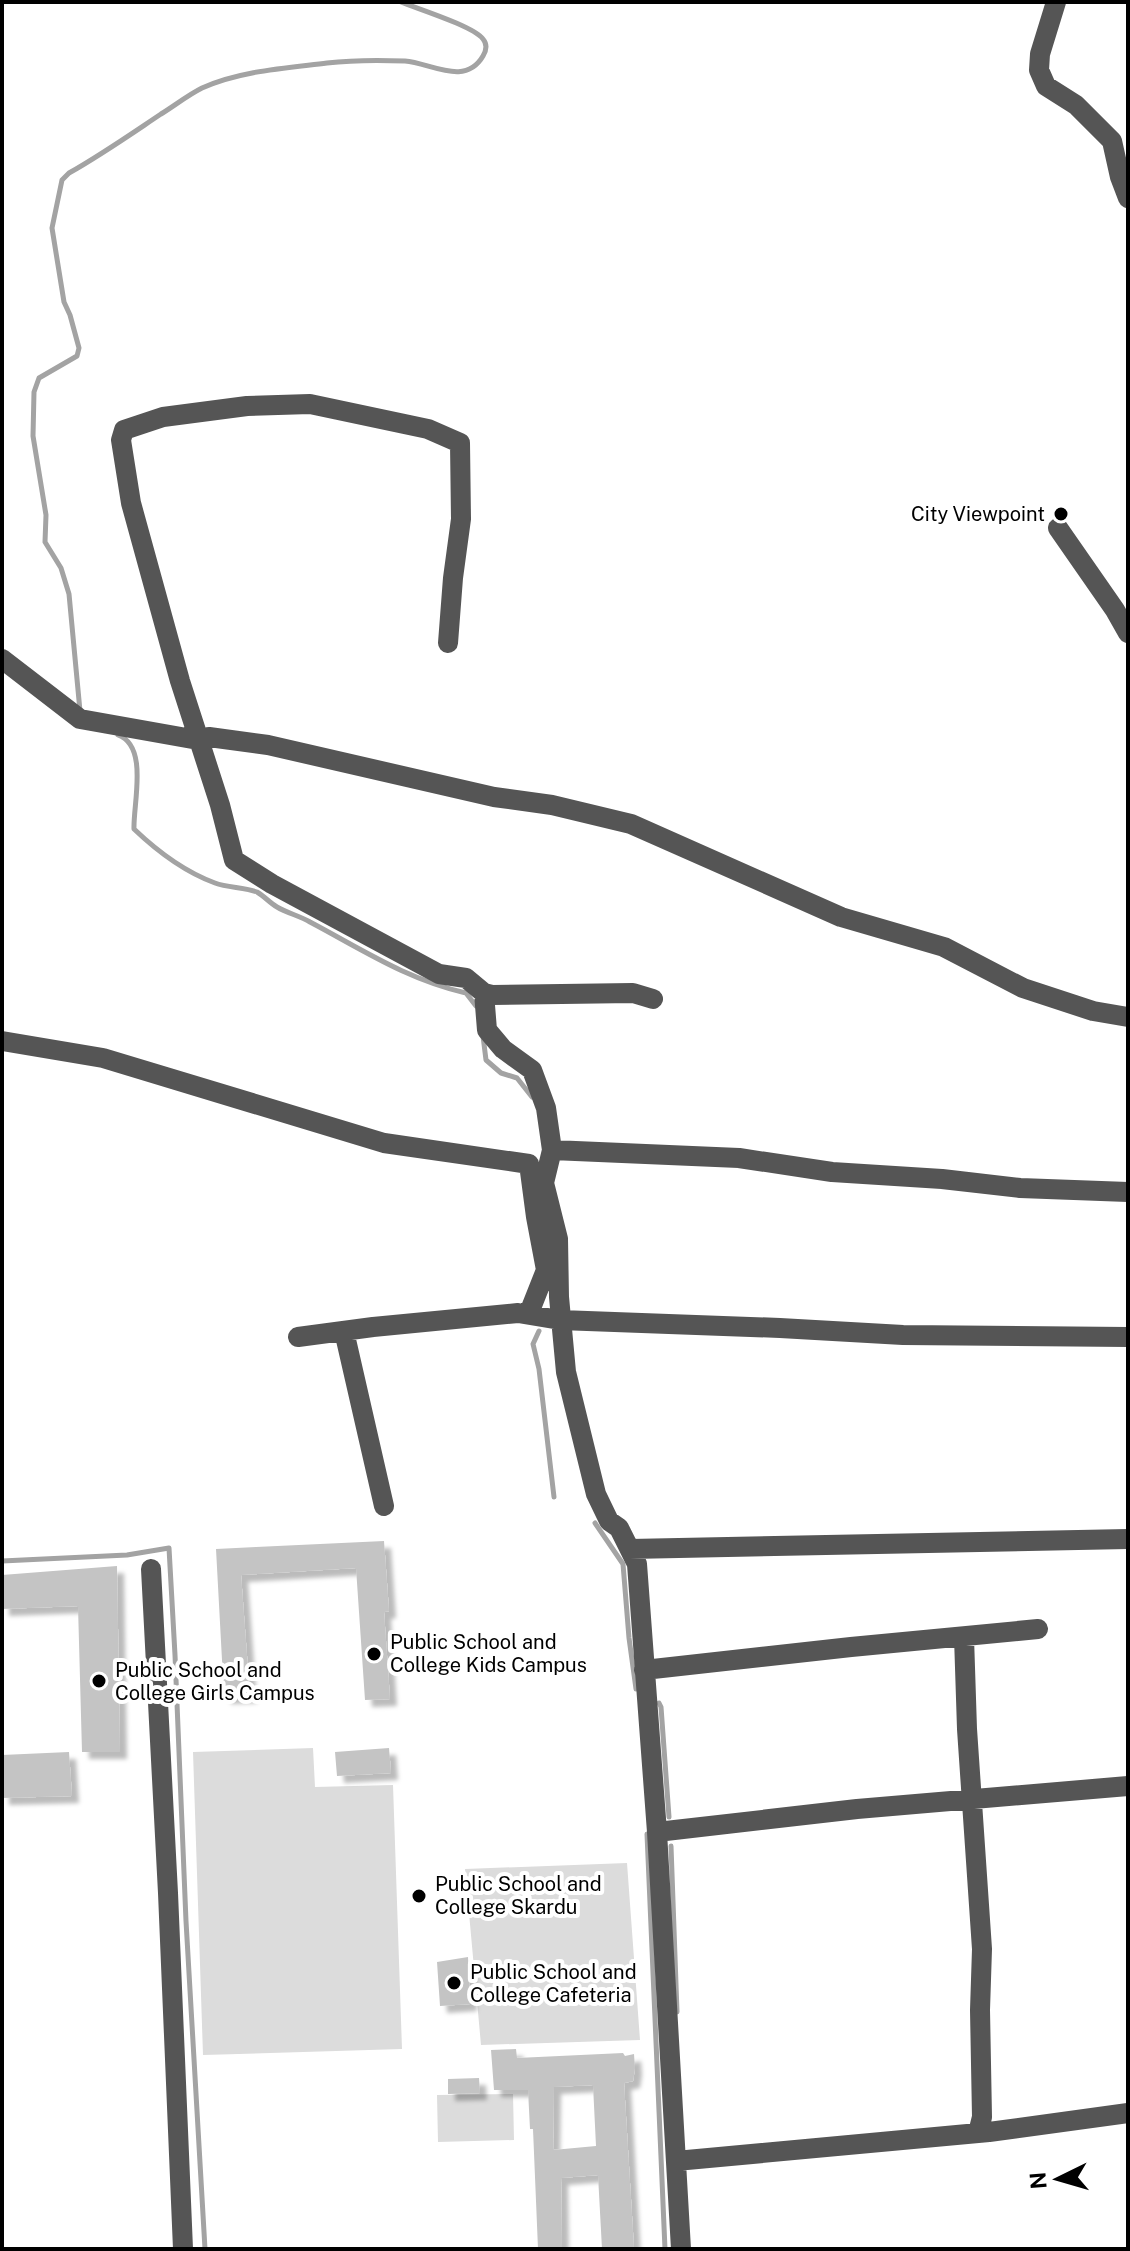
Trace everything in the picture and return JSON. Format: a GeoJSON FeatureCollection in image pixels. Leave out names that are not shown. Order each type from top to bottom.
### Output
{"type":"FeatureCollection","features":[{"type":"Feature","properties":{"kind":"street"},"geometry":{"type":"LineString","coordinates":[[1056,2],[1040,54],[1039,70],[1046,86],[1076,105],[1112,141],[1128,198]]}},
{"type":"Feature","properties":{"kind":"street"},"geometry":{"type":"LineString","coordinates":[[448,643],[461,519],[460,443],[428,429],[310,404],[247,406],[163,417],[124,430],[121,440],[131,503],[234,860],[272,884],[439,974],[466,978],[484,993],[633,993],[653,999]]}},
{"type":"Feature","properties":{"kind":"street"},"geometry":{"type":"LineString","coordinates":[[1058,528],[1128,633]]}},
{"type":"Feature","properties":{"kind":"street"},"geometry":{"type":"LineString","coordinates":[[2,659],[80,719],[198,740],[209,737],[268,745],[494,797],[552,805],[631,824],[841,917],[944,947],[1023,988],[1093,1011],[1128,1017]]}},
{"type":"Feature","properties":{"kind":"street"},"geometry":{"type":"LineString","coordinates":[[484,993],[487,1030],[503,1049],[532,1070],[546,1108],[552,1150],[544,1183],[558,1239],[560,1320],[566,1372],[596,1494],[609,1521],[619,1528],[637,1564],[657,1832],[681,2249]]}},
{"type":"Feature","properties":{"kind":"street"},"geometry":{"type":"LineString","coordinates":[[2,1041],[103,1058],[384,1143],[529,1164],[546,1270],[531,1308],[525,1314]]}},
{"type":"Feature","properties":{"kind":"street"},"geometry":{"type":"LineString","coordinates":[[552,1150],[739,1158],[832,1172],[1020,1188],[1128,1192]]}},
{"type":"Feature","properties":{"kind":"street"},"geometry":{"type":"LineString","coordinates":[[298,1337],[525,1314],[560,1320],[903,1335],[1128,1337]]}},
{"type":"Feature","properties":{"kind":"street"},"geometry":{"type":"LineString","coordinates":[[344,1331],[384,1506]]}},
{"type":"Feature","properties":{"kind":"street"},"geometry":{"type":"LineString","coordinates":[[630,1549],[1128,1539]]}},
{"type":"Feature","properties":{"kind":"street"},"geometry":{"type":"LineString","coordinates":[[151,1569],[183,2249]]}},
{"type":"Feature","properties":{"kind":"street"},"geometry":{"type":"LineString","coordinates":[[644,1670],[1038,1629]]}},
{"type":"Feature","properties":{"kind":"street"},"geometry":{"type":"LineString","coordinates":[[964,1637],[982,1949],[982,2117],[978,2133]]}},
{"type":"Feature","properties":{"kind":"street"},"geometry":{"type":"LineString","coordinates":[[657,1832],[857,1809],[1128,1786]]}},
{"type":"Feature","properties":{"kind":"street"},"geometry":{"type":"LineString","coordinates":[[676,2161],[978,2133],[1128,2113]]}},
{"type":"Feature","properties":{"kind":"shaded area"},"geometry":{"type":"Polygon","coordinates":[[[313,1748],[315,1787],[393,1785],[402,2049],[203,2055],[193,1752],[313,1748]]]}},
{"type":"Feature","properties":{"kind":"shaded area"},"geometry":{"type":"Polygon","coordinates":[[[627,1863],[640,2040],[481,2045],[465,1869],[627,1863]]]}},
{"type":"Feature","properties":{"kind":"shaded area"},"geometry":{"type":"Polygon","coordinates":[[[513,2094],[514,2140],[438,2142],[437,2095],[513,2094]]]}},
{"type":"Feature","properties":{"kind":"building","name":"Public School and College Kids Campus"},"geometry":{"type":"Polygon","coordinates":[[[384,1541],[389,1611],[384,1612],[390,1699],[365,1700],[356,1568],[241,1575],[250,1696],[224,1697],[216,1549],[384,1541]]]}},
{"type":"Feature","properties":{"kind":"building","name":"Public School and College Girls Campus"},"geometry":{"type":"Polygon","coordinates":[[[117,1566],[120,1752],[82,1752],[78,1606],[2,1609],[2,1575],[117,1566]]]}},
{"type":"Feature","properties":{"kind":"building"},"geometry":{"type":"Polygon","coordinates":[[[389,1748],[391,1773],[337,1776],[335,1752],[389,1748]]]}},
{"type":"Feature","properties":{"kind":"building"},"geometry":{"type":"Polygon","coordinates":[[[69,1752],[72,1796],[2,1798],[2,1755],[69,1752]]]}},
{"type":"Feature","properties":{"kind":"building","name":"Public School and College Cafeteria"},"geometry":{"type":"Polygon","coordinates":[[[468,1957],[470,2004],[440,2006],[437,1962],[468,1957]]]}},
{"type":"Feature","properties":{"kind":"building"},"geometry":{"type":"Polygon","coordinates":[[[516,2049],[517,2058],[634,2054],[633,2081],[624,2083],[634,2249],[602,2249],[598,2175],[561,2178],[562,2249],[538,2249],[533,2129],[530,2129],[528,2090],[494,2090],[491,2050],[516,2049]],[[593,2085],[554,2087],[553,2150],[596,2146],[593,2085]]]}},
{"type":"Feature","properties":{"kind":"building"},"geometry":{"type":"Polygon","coordinates":[[[479,2078],[480,2093],[448,2094],[448,2079],[479,2078]]]}},
{"type":"Feature","properties":{"kind":"waterway"},"geometry":{"type":"LineString","coordinates":[[80,711],[69,594],[61,568],[45,542],[46,515],[33,436],[34,392],[39,378],[77,356],[79,348],[64,302],[52,228],[62,180],[192,94],[216,82],[279,69],[366,60],[405,61],[457,72],[476,65],[483,56],[486,43],[477,34],[401,2]]}},
{"type":"Feature","properties":{"kind":"waterway"},"geometry":{"type":"LineString","coordinates":[[118,735],[128,741],[136,763],[134,829],[162,853],[182,867],[220,885],[257,892],[281,909],[404,972],[466,993],[476,1006]]}},
{"type":"Feature","properties":{"kind":"waterway"},"geometry":{"type":"LineString","coordinates":[[483,1036],[486,1060],[501,1073],[517,1078],[532,1097]]}},
{"type":"Feature","properties":{"kind":"waterway"},"geometry":{"type":"LineString","coordinates":[[539,1331],[533,1344],[539,1369],[554,1497]]}},
{"type":"Feature","properties":{"kind":"waterway"},"geometry":{"type":"LineString","coordinates":[[595,1523],[623,1564],[636,1689]]}},
{"type":"Feature","properties":{"kind":"waterway"},"geometry":{"type":"LineString","coordinates":[[2,1561],[127,1555],[169,1548],[205,2249]]}},
{"type":"Feature","properties":{"kind":"waterway"},"geometry":{"type":"LineString","coordinates":[[659,1703],[669,1817]]}},
{"type":"Feature","properties":{"kind":"waterway"},"geometry":{"type":"LineString","coordinates":[[647,1834],[665,2249]]}},
{"type":"Feature","properties":{"kind":"waterway"},"geometry":{"type":"LineString","coordinates":[[671,1846],[677,2012]]}},
{"type":"Feature","properties":{"kind":"place","name":"City Viewpoint"},"geometry":{"type":"Point","coordinates":[1061,514]}},
{"type":"Feature","properties":{"kind":"place","name":"Public School and College Kids Campus"},"geometry":{"type":"Point","coordinates":[374,1654]}},
{"type":"Feature","properties":{"kind":"place","name":"Public School and College Girls Campus"},"geometry":{"type":"Point","coordinates":[99,1681]}},
{"type":"Feature","properties":{"kind":"place","name":"Public School and College Skardu"},"geometry":{"type":"Point","coordinates":[419,1896]}},
{"type":"Feature","properties":{"kind":"place","name":"Public School and College Cafeteria"},"geometry":{"type":"Point","coordinates":[454,1983]}}]}
